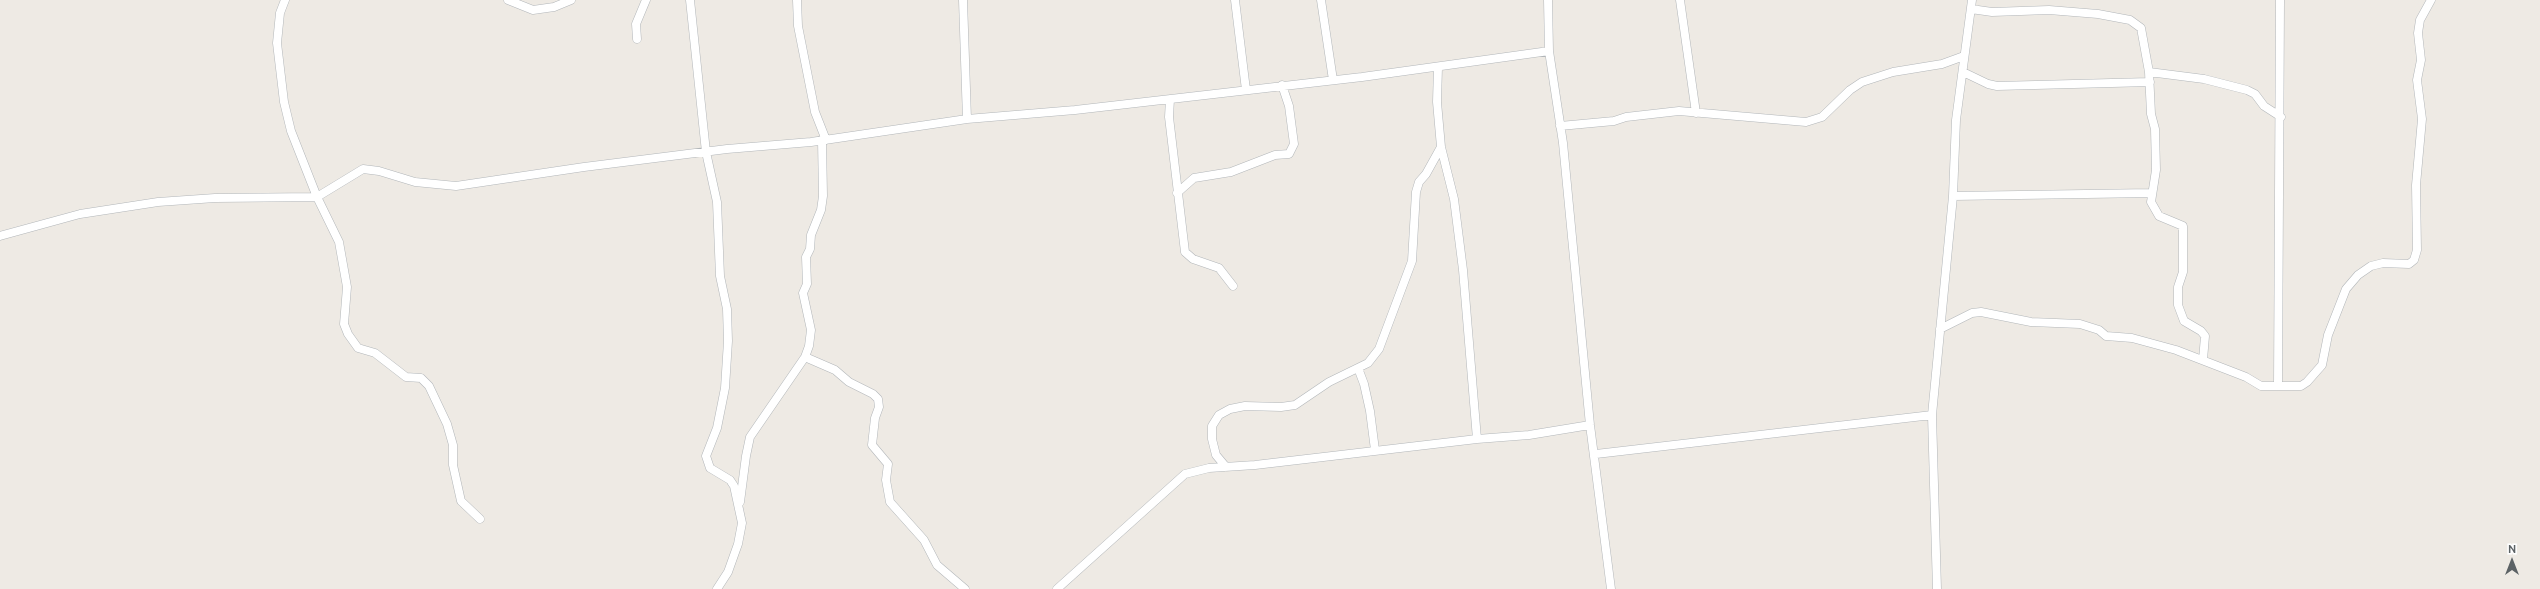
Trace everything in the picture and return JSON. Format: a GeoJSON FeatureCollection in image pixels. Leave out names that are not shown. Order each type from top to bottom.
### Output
{"type":"FeatureCollection","features":[{"type":"Feature","properties":{"kind":"street"},"geometry":{"type":"LineString","coordinates":[[285,0],[280,13],[277,43],[284,102],[291,131],[317,197],[339,242],[347,287],[344,324],[348,334],[358,348],[375,353],[406,377],[421,378],[429,386],[447,424],[453,445],[454,473],[461,501],[480,519]]}},
{"type":"Feature","properties":{"kind":"street"},"geometry":{"type":"LineString","coordinates":[[508,0],[533,10],[554,7],[570,0]]}},
{"type":"Feature","properties":{"kind":"street"},"geometry":{"type":"LineString","coordinates":[[637,38],[636,24],[646,0]]}},
{"type":"Feature","properties":{"kind":"street"},"geometry":{"type":"LineString","coordinates":[[690,0],[706,152],[717,202],[720,276],[727,309],[728,341],[725,388],[717,428],[706,456],[710,468],[730,480],[734,486],[740,505],[742,523],[738,544],[728,572],[717,589]]}},
{"type":"Feature","properties":{"kind":"street"},"geometry":{"type":"LineString","coordinates":[[740,505],[750,437],[805,357],[811,330],[803,293],[807,284],[806,257],[810,249],[811,235],[821,210],[823,196],[824,140],[815,112],[798,26],[797,0]]}},
{"type":"Feature","properties":{"kind":"street"},"geometry":{"type":"LineString","coordinates":[[963,0],[967,119]]}},
{"type":"Feature","properties":{"kind":"street"},"geometry":{"type":"LineString","coordinates":[[1235,0],[1246,90]]}},
{"type":"Feature","properties":{"kind":"street"},"geometry":{"type":"LineString","coordinates":[[1321,0],[1332,80]]}},
{"type":"Feature","properties":{"kind":"street"},"geometry":{"type":"LineString","coordinates":[[1548,0],[1549,51],[1576,256],[1590,425],[1596,454],[1611,589]]}},
{"type":"Feature","properties":{"kind":"street"},"geometry":{"type":"LineString","coordinates":[[1680,0],[1696,113]]}},
{"type":"Feature","properties":{"kind":"street"},"geometry":{"type":"LineString","coordinates":[[1937,589],[1932,415],[1953,196],[1955,136],[1972,0]]}},
{"type":"Feature","properties":{"kind":"street"},"geometry":{"type":"LineString","coordinates":[[2278,386],[2281,117],[2280,0]]}},
{"type":"Feature","properties":{"kind":"street"},"geometry":{"type":"LineString","coordinates":[[1940,329],[1972,313],[1981,312],[2031,322],[2080,324],[2099,330],[2106,336],[2132,338],[2176,350],[2203,360],[2261,386],[2301,386],[2319,369],[2333,316],[2346,288],[2358,275],[2371,266],[2383,263],[2409,264],[2414,260],[2417,250],[2416,185],[2422,119],[2417,80],[2421,60],[2418,33],[2420,20],[2431,0]]}},
{"type":"Feature","properties":{"kind":"street"},"geometry":{"type":"LineString","coordinates":[[1971,9],[1992,12],[2049,10],[2130,20],[2141,28],[2149,72],[2156,156],[2152,202],[2159,216],[2183,226],[2183,272],[2178,287],[2178,305],[2184,322],[2201,331],[2205,336],[2203,360]]}},
{"type":"Feature","properties":{"kind":"street"},"geometry":{"type":"LineString","coordinates":[[0,236],[80,214],[158,202],[214,198],[317,197],[363,169],[380,171],[415,182],[456,186],[584,166],[824,140],[967,119],[1075,110],[1282,86],[1438,67],[1549,51]]}},
{"type":"Feature","properties":{"kind":"street"},"geometry":{"type":"LineString","coordinates":[[1560,126],[1614,121],[1626,117],[1652,114],[1696,113],[1806,122],[1822,117],[1850,90],[1862,82],[1893,72],[1942,64],[1964,56]]}},
{"type":"Feature","properties":{"kind":"street"},"geometry":{"type":"LineString","coordinates":[[1438,67],[1437,102],[1441,147],[1454,199],[1463,270],[1477,439]]}},
{"type":"Feature","properties":{"kind":"street"},"geometry":{"type":"LineString","coordinates":[[1963,72],[1988,84],[1997,86],[2150,82]]}},
{"type":"Feature","properties":{"kind":"street"},"geometry":{"type":"LineString","coordinates":[[2149,72],[2204,79],[2247,90],[2255,94],[2264,106],[2281,117]]}},
{"type":"Feature","properties":{"kind":"street"},"geometry":{"type":"LineString","coordinates":[[1177,193],[1194,178],[1231,172],[1275,155],[1288,154],[1294,144],[1289,106],[1282,86]]}},
{"type":"Feature","properties":{"kind":"street"},"geometry":{"type":"LineString","coordinates":[[1170,99],[1169,117],[1177,193],[1186,256],[1219,268],[1233,286]]}},
{"type":"Feature","properties":{"kind":"street"},"geometry":{"type":"LineString","coordinates":[[1226,467],[1216,455],[1212,439],[1212,426],[1219,415],[1230,409],[1245,406],[1281,407],[1296,405],[1330,382],[1368,363],[1379,349],[1395,310],[1412,261],[1416,192],[1419,182],[1426,174],[1441,147]]}},
{"type":"Feature","properties":{"kind":"street"},"geometry":{"type":"LineString","coordinates":[[1953,196],[2152,192]]}},
{"type":"Feature","properties":{"kind":"street"},"geometry":{"type":"LineString","coordinates":[[805,357],[835,370],[849,382],[873,394],[878,399],[879,407],[874,418],[872,445],[888,464],[886,480],[890,502],[924,540],[937,565],[965,589]]}},
{"type":"Feature","properties":{"kind":"street"},"geometry":{"type":"LineString","coordinates":[[1358,368],[1364,384],[1370,411],[1375,450]]}},
{"type":"Feature","properties":{"kind":"street"},"geometry":{"type":"LineString","coordinates":[[1596,454],[1932,415]]}},
{"type":"Feature","properties":{"kind":"street"},"geometry":{"type":"LineString","coordinates":[[1057,589],[1185,474],[1209,468],[1477,439],[1529,435],[1590,425]]}}]}
